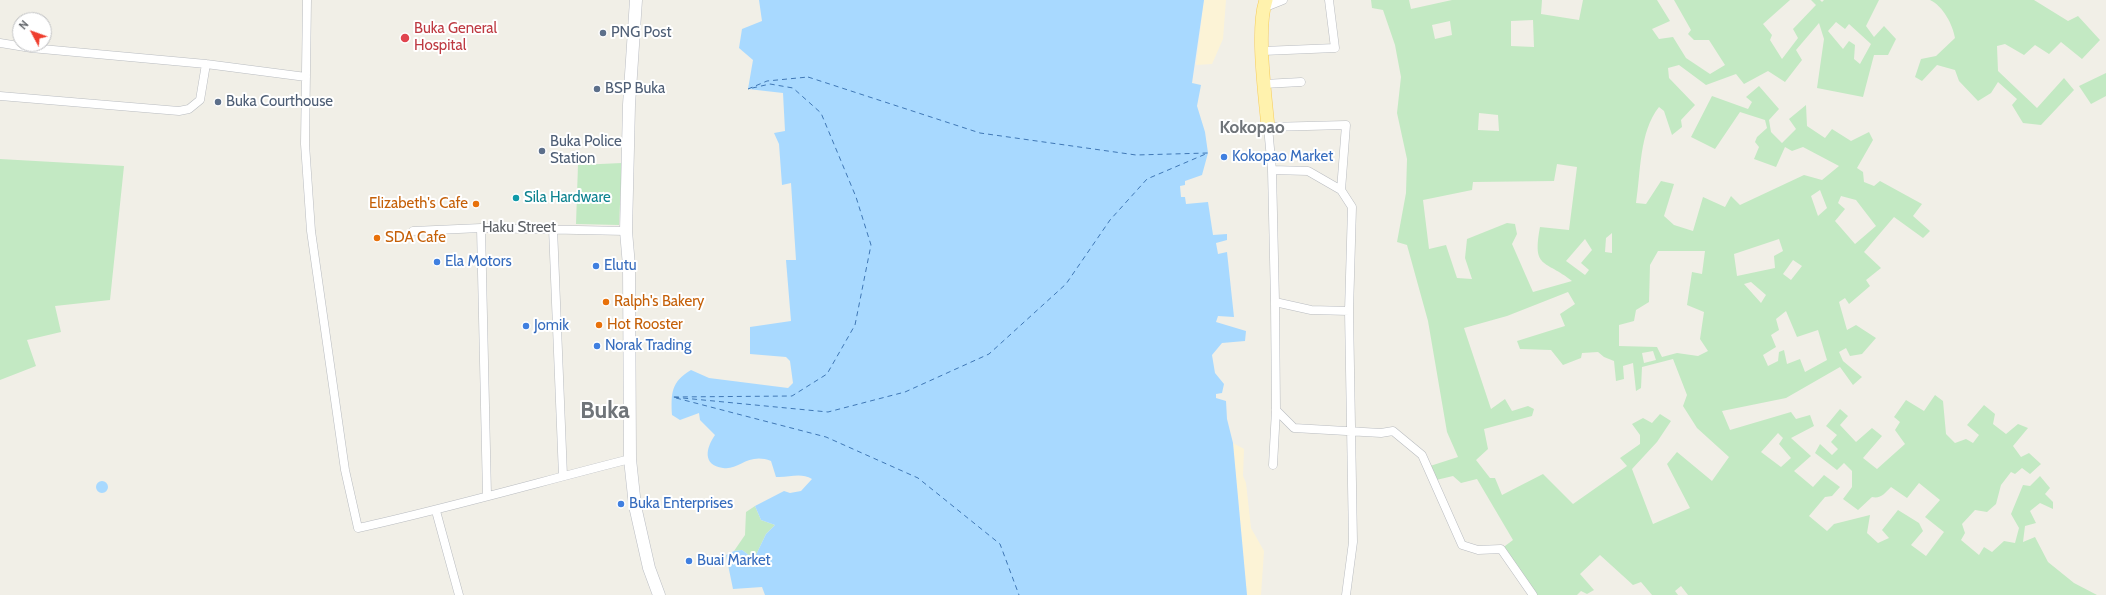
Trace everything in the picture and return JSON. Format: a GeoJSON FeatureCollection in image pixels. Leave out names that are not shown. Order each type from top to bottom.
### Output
{"type":"FeatureCollection","features":[{"type":"Feature","properties":{"kind":"main road"},"geometry":{"type":"LineString","coordinates":[[636,0],[629,105],[626,231],[629,266],[630,459],[635,506],[649,568],[659,595]]}},
{"type":"Feature","properties":{"kind":"main road"},"geometry":{"type":"LineString","coordinates":[[1265,4],[1263,51],[1268,127]]}},
{"type":"Feature","properties":{"kind":"street"},"geometry":{"type":"LineString","coordinates":[[307,0],[305,144],[311,231],[345,470],[358,528],[436,511],[487,495],[630,459]]}},
{"type":"Feature","properties":{"kind":"street"},"geometry":{"type":"LineString","coordinates":[[1265,4],[1283,0]]}},
{"type":"Feature","properties":{"kind":"street"},"geometry":{"type":"LineString","coordinates":[[1263,51],[1335,48],[1329,0]]}},
{"type":"Feature","properties":{"kind":"street"},"geometry":{"type":"LineString","coordinates":[[0,43],[31,48],[206,64],[306,77]]}},
{"type":"Feature","properties":{"kind":"street"},"geometry":{"type":"LineString","coordinates":[[0,96],[179,111],[189,109],[200,100],[206,64]]}},
{"type":"Feature","properties":{"kind":"street"},"geometry":{"type":"LineString","coordinates":[[1264,84],[1301,82]]}},
{"type":"Feature","properties":{"kind":"street"},"geometry":{"type":"LineString","coordinates":[[1273,465],[1276,410],[1275,302],[1272,170],[1268,127],[1346,125],[1341,190]]}},
{"type":"Feature","properties":{"kind":"street"},"geometry":{"type":"LineString","coordinates":[[1272,170],[1308,171],[1341,190],[1352,207],[1349,311],[1353,542],[1346,595]]}},
{"type":"Feature","properties":{"kind":"street"},"geometry":{"type":"LineString","coordinates":[[481,228],[487,495]]}},
{"type":"Feature","properties":{"kind":"street","name":"Haku Street"},"geometry":{"type":"LineString","coordinates":[[413,231],[481,228],[553,228],[626,231]]}},
{"type":"Feature","properties":{"kind":"street"},"geometry":{"type":"LineString","coordinates":[[553,228],[563,476]]}},
{"type":"Feature","properties":{"kind":"street"},"geometry":{"type":"LineString","coordinates":[[1275,302],[1311,310],[1349,311]]}},
{"type":"Feature","properties":{"kind":"street"},"geometry":{"type":"LineString","coordinates":[[1276,410],[1294,428],[1381,433],[1393,431],[1422,455],[1462,545],[1478,550],[1502,549],[1533,595]]}},
{"type":"Feature","properties":{"kind":"street"},"geometry":{"type":"LineString","coordinates":[[436,511],[459,595]]}},
{"type":"Feature","properties":{"kind":"green space"},"geometry":{"type":"Polygon","coordinates":[[[1371,0],[1409,0],[1411,9],[1452,0],[1542,0],[1541,14],[1579,20],[1583,0],[1657,0],[1670,21],[1652,29],[1659,39],[1673,37],[1686,58],[1710,74],[1725,65],[1709,40],[1694,40],[1688,34],[1691,30],[1674,0],[1790,0],[1763,24],[1772,35],[1770,40],[1782,59],[1798,38],[1793,29],[1816,5],[1811,0],[1820,0],[1822,2],[1824,0],[1879,0],[1866,26],[1874,37],[1884,26],[1896,39],[1888,55],[1874,55],[1863,97],[1817,88],[1824,39],[1819,23],[1796,50],[1802,60],[1785,82],[1768,71],[1744,84],[1736,74],[1706,85],[1679,65],[1668,68],[1669,78],[1695,105],[1681,120],[1682,127],[1672,135],[1664,111],[1659,107],[1652,117],[1644,140],[1636,203],[1646,204],[1661,181],[1674,184],[1664,216],[1674,225],[1693,231],[1703,197],[1725,207],[1731,196],[1740,205],[1804,175],[1822,180],[1839,166],[1803,147],[1792,151],[1785,147],[1776,167],[1754,159],[1759,147],[1755,142],[1757,137],[1767,128],[1765,120],[1740,112],[1715,149],[1691,137],[1712,96],[1748,109],[1752,102],[1746,97],[1759,86],[1779,109],[1769,120],[1771,132],[1782,143],[1796,129],[1789,119],[1806,105],[1807,126],[1825,138],[1832,129],[1851,141],[1869,132],[1873,140],[1857,168],[1863,172],[1864,182],[1874,186],[1880,181],[1922,204],[1913,216],[1930,231],[1923,238],[1894,217],[1864,252],[1881,268],[1866,280],[1870,286],[1849,304],[1845,298],[1839,302],[1847,330],[1856,325],[1876,338],[1862,354],[1850,356],[1846,348],[1839,352],[1843,361],[1862,377],[1853,385],[1840,367],[1786,398],[1722,411],[1730,430],[1791,412],[1796,419],[1810,415],[1814,426],[1791,438],[1811,456],[1794,471],[1813,487],[1824,475],[1840,487],[1832,496],[1825,497],[1809,516],[1827,531],[1834,524],[1870,515],[1867,533],[1878,543],[1889,538],[1882,530],[1898,510],[1919,523],[1923,531],[1911,545],[1926,556],[1944,532],[1925,517],[1940,500],[1919,483],[1907,498],[1891,487],[1880,496],[1872,497],[1858,510],[1843,499],[1852,487],[1852,471],[1844,463],[1837,470],[1815,453],[1820,444],[1832,455],[1838,449],[1831,442],[1837,435],[1826,426],[1840,409],[1848,416],[1840,425],[1856,442],[1872,428],[1882,436],[1863,458],[1877,469],[1905,444],[1895,430],[1900,422],[1894,417],[1906,400],[1924,411],[1935,395],[1943,401],[1946,434],[1955,443],[1966,439],[1973,443],[1979,435],[1967,425],[1984,405],[1995,414],[1993,424],[2006,434],[2018,424],[2028,428],[2013,446],[2021,457],[2029,453],[2041,464],[2030,474],[2022,468],[2015,474],[2011,472],[2001,485],[1996,504],[1987,512],[1975,510],[1962,524],[1965,533],[1961,540],[1979,555],[1984,547],[1992,552],[2004,541],[2015,543],[2019,528],[2011,514],[2023,485],[2030,486],[2040,476],[2050,488],[2045,494],[2053,502],[2053,509],[2040,503],[2030,511],[2036,523],[2025,526],[2023,542],[2035,537],[2048,562],[2074,583],[2097,595],[1688,595],[1681,586],[1675,591],[1678,595],[1652,595],[1641,582],[1633,585],[1600,555],[1580,574],[1594,590],[1587,594],[1581,591],[1577,595],[1533,595],[1501,549],[1513,540],[1477,479],[1461,483],[1453,476],[1432,481],[1427,467],[1458,457],[1447,432],[1428,321],[1407,245],[1397,242],[1406,193],[1407,159],[1397,113],[1401,77],[1395,45],[1383,10],[1372,8],[1371,0]],[[1533,20],[1511,21],[1511,46],[1534,47],[1533,20]],[[1450,21],[1432,25],[1435,39],[1452,35],[1450,21]],[[1836,22],[1828,31],[1843,49],[1849,41],[1855,45],[1854,59],[1860,64],[1871,44],[1849,24],[1845,29],[1836,22]],[[1479,113],[1478,130],[1499,131],[1498,115],[1479,113]],[[1557,164],[1554,181],[1473,182],[1472,190],[1423,200],[1429,249],[1446,245],[1457,278],[1472,279],[1465,258],[1467,239],[1507,223],[1515,224],[1517,234],[1512,244],[1533,292],[1572,281],[1543,262],[1539,257],[1538,241],[1540,227],[1569,230],[1577,167],[1557,164]],[[1820,190],[1811,196],[1818,216],[1827,208],[1820,190]],[[1841,196],[1838,203],[1845,209],[1835,221],[1855,244],[1876,226],[1856,200],[1841,196]],[[1612,233],[1606,238],[1605,252],[1612,253],[1612,233]],[[1585,239],[1566,261],[1585,275],[1589,270],[1581,263],[1592,250],[1585,239]],[[1779,239],[1734,254],[1737,276],[1775,268],[1774,256],[1783,251],[1779,239]],[[1658,251],[1650,265],[1649,302],[1636,310],[1634,321],[1619,325],[1619,346],[1657,347],[1662,357],[1677,353],[1698,356],[1708,351],[1700,339],[1704,312],[1687,305],[1692,272],[1702,274],[1705,251],[1658,251]],[[1793,260],[1783,274],[1791,280],[1802,266],[1793,260]],[[1751,282],[1744,284],[1761,303],[1766,295],[1751,282]],[[1568,292],[1507,316],[1464,328],[1491,409],[1505,399],[1512,411],[1528,406],[1534,409],[1532,416],[1484,429],[1488,449],[1476,460],[1490,478],[1495,478],[1502,495],[1543,474],[1573,504],[1627,466],[1620,458],[1640,444],[1640,435],[1632,424],[1643,418],[1652,423],[1660,414],[1671,421],[1657,442],[1632,469],[1653,524],[1690,508],[1667,464],[1677,452],[1712,481],[1729,457],[1697,428],[1683,406],[1687,395],[1673,359],[1642,367],[1641,388],[1636,391],[1633,363],[1623,366],[1624,379],[1616,381],[1614,361],[1604,357],[1598,352],[1582,353],[1581,358],[1563,365],[1551,350],[1520,349],[1517,341],[1565,326],[1560,314],[1575,304],[1568,292]],[[1786,311],[1776,319],[1779,330],[1771,335],[1776,347],[1763,355],[1768,366],[1778,361],[1779,352],[1784,350],[1787,364],[1800,359],[1805,372],[1827,360],[1818,330],[1797,337],[1786,311]],[[1653,351],[1642,353],[1644,363],[1656,360],[1653,351]],[[1778,433],[1761,452],[1781,467],[1791,458],[1779,444],[1783,438],[1778,433]]]}},
{"type":"Feature","properties":{"kind":"green space"},"geometry":{"type":"Polygon","coordinates":[[[1930,0],[2034,0],[2068,21],[2078,16],[2100,40],[2082,59],[2061,42],[2049,54],[2035,45],[2024,55],[2005,44],[1997,46],[1998,71],[2037,108],[2064,78],[2074,90],[2041,125],[2023,123],[2012,105],[2017,99],[1998,82],[1991,93],[1978,101],[1959,81],[1955,70],[1937,65],[1922,81],[1915,77],[1921,59],[1936,56],[1955,38],[1947,16],[1935,3],[1930,0]]]}},
{"type":"Feature","properties":{"kind":"green space"},"geometry":{"type":"Polygon","coordinates":[[[2106,73],[2106,96],[2091,104],[2079,86],[2106,73]]]}},
{"type":"Feature","properties":{"kind":"green space"},"geometry":{"type":"Polygon","coordinates":[[[0,159],[124,166],[110,300],[55,306],[61,332],[27,340],[36,366],[0,380],[0,159]]]}},
{"type":"Feature","properties":{"kind":"green space"},"geometry":{"type":"Polygon","coordinates":[[[622,163],[619,225],[576,224],[578,165],[622,163]]]}},
{"type":"Feature","properties":{"kind":"green space"},"geometry":{"type":"Polygon","coordinates":[[[755,506],[761,520],[775,525],[766,534],[754,559],[742,550],[734,551],[745,535],[746,512],[755,506]]]}},
{"type":"Feature","properties":{"kind":"sand"},"geometry":{"type":"Polygon","coordinates":[[[1204,0],[1226,0],[1223,39],[1212,64],[1196,65],[1204,0]]]}},
{"type":"Feature","properties":{"kind":"sand"},"geometry":{"type":"Polygon","coordinates":[[[1233,443],[1244,449],[1243,476],[1246,483],[1251,528],[1264,551],[1261,595],[1247,595],[1233,443]]]}},
{"type":"Feature","properties":{"kind":"water"},"geometry":{"type":"Polygon","coordinates":[[[759,0],[1204,0],[1192,83],[1201,85],[1197,106],[1205,132],[1208,153],[1202,175],[1185,181],[1185,185],[1180,186],[1181,197],[1185,197],[1186,204],[1208,202],[1213,235],[1227,234],[1227,240],[1216,243],[1218,254],[1227,252],[1234,317],[1218,316],[1216,322],[1246,331],[1245,341],[1222,343],[1212,355],[1215,373],[1224,384],[1222,393],[1216,394],[1216,398],[1226,401],[1227,419],[1233,443],[1247,595],[765,595],[762,587],[733,589],[726,555],[734,551],[742,550],[754,559],[766,534],[775,525],[761,520],[755,506],[784,491],[790,493],[801,491],[812,479],[803,476],[776,477],[771,461],[763,459],[750,460],[728,468],[716,466],[709,460],[708,455],[708,450],[715,435],[700,420],[699,413],[680,420],[672,415],[672,394],[676,384],[684,374],[691,370],[709,378],[788,388],[793,383],[790,361],[786,357],[750,354],[750,327],[791,321],[786,260],[796,260],[791,183],[782,185],[779,144],[774,133],[785,131],[783,93],[748,89],[753,60],[739,48],[742,29],[762,21],[759,0]]]}},
{"type":"Feature","properties":{"kind":"water"},"geometry":{"type":"Polygon","coordinates":[[[104,481],[107,482],[107,492],[100,493],[97,492],[96,485],[97,482],[104,481]]]}},
{"type":"Feature","properties":{"kind":"ferry route"},"geometry":{"type":"LineString","coordinates":[[808,77],[980,133],[1136,155],[1208,153],[1147,179],[1110,220],[1066,284],[989,354],[905,392],[828,412],[672,397],[792,396],[827,374],[855,325],[871,245],[856,197],[821,113],[793,88],[770,84],[748,89],[767,81],[808,77]]}},
{"type":"Feature","properties":{"kind":"ferry route"},"geometry":{"type":"LineString","coordinates":[[676,398],[826,437],[918,478],[1000,544],[1019,595]]}},
{"type":"Feature","properties":{"kind":"place","name":"PNG Post"},"geometry":{"type":"Point","coordinates":[603,33]}},
{"type":"Feature","properties":{"kind":"place","name":"Buka General Hospital"},"geometry":{"type":"Point","coordinates":[405,38]}},
{"type":"Feature","properties":{"kind":"place","name":"BSP Buka"},"geometry":{"type":"Point","coordinates":[597,89]}},
{"type":"Feature","properties":{"kind":"place","name":"Buka Courthouse"},"geometry":{"type":"Point","coordinates":[218,102]}},
{"type":"Feature","properties":{"kind":"place","name":"Buka Police Station"},"geometry":{"type":"Point","coordinates":[542,151]}},
{"type":"Feature","properties":{"kind":"place","name":"Kokopao Market"},"geometry":{"type":"Point","coordinates":[1224,157]}},
{"type":"Feature","properties":{"kind":"place","name":"Sila Hardware"},"geometry":{"type":"Point","coordinates":[516,198]}},
{"type":"Feature","properties":{"kind":"place","name":"Elizabeth's Cafe"},"geometry":{"type":"Point","coordinates":[476,204]}},
{"type":"Feature","properties":{"kind":"place","name":"SDA Cafe"},"geometry":{"type":"Point","coordinates":[377,238]}},
{"type":"Feature","properties":{"kind":"place","name":"Ela Motors"},"geometry":{"type":"Point","coordinates":[437,262]}},
{"type":"Feature","properties":{"kind":"place","name":"Elutu"},"geometry":{"type":"Point","coordinates":[596,266]}},
{"type":"Feature","properties":{"kind":"place","name":"Ralph's Bakery"},"geometry":{"type":"Point","coordinates":[606,302]}},
{"type":"Feature","properties":{"kind":"place","name":"Hot Rooster"},"geometry":{"type":"Point","coordinates":[599,325]}},
{"type":"Feature","properties":{"kind":"place","name":"Jomik"},"geometry":{"type":"Point","coordinates":[526,326]}},
{"type":"Feature","properties":{"kind":"place","name":"Norak Trading"},"geometry":{"type":"Point","coordinates":[597,346]}},
{"type":"Feature","properties":{"kind":"place","name":"Buka Enterprises"},"geometry":{"type":"Point","coordinates":[621,504]}},
{"type":"Feature","properties":{"kind":"place","name":"Buai Market"},"geometry":{"type":"Point","coordinates":[689,561]}},
{"type":"Feature","properties":{"kind":"district","name":"Kokopao"},"geometry":{"type":"Point","coordinates":[1252,128]}},
{"type":"Feature","properties":{"kind":"district","name":"Buka"},"geometry":{"type":"Point","coordinates":[605,411]}}]}
